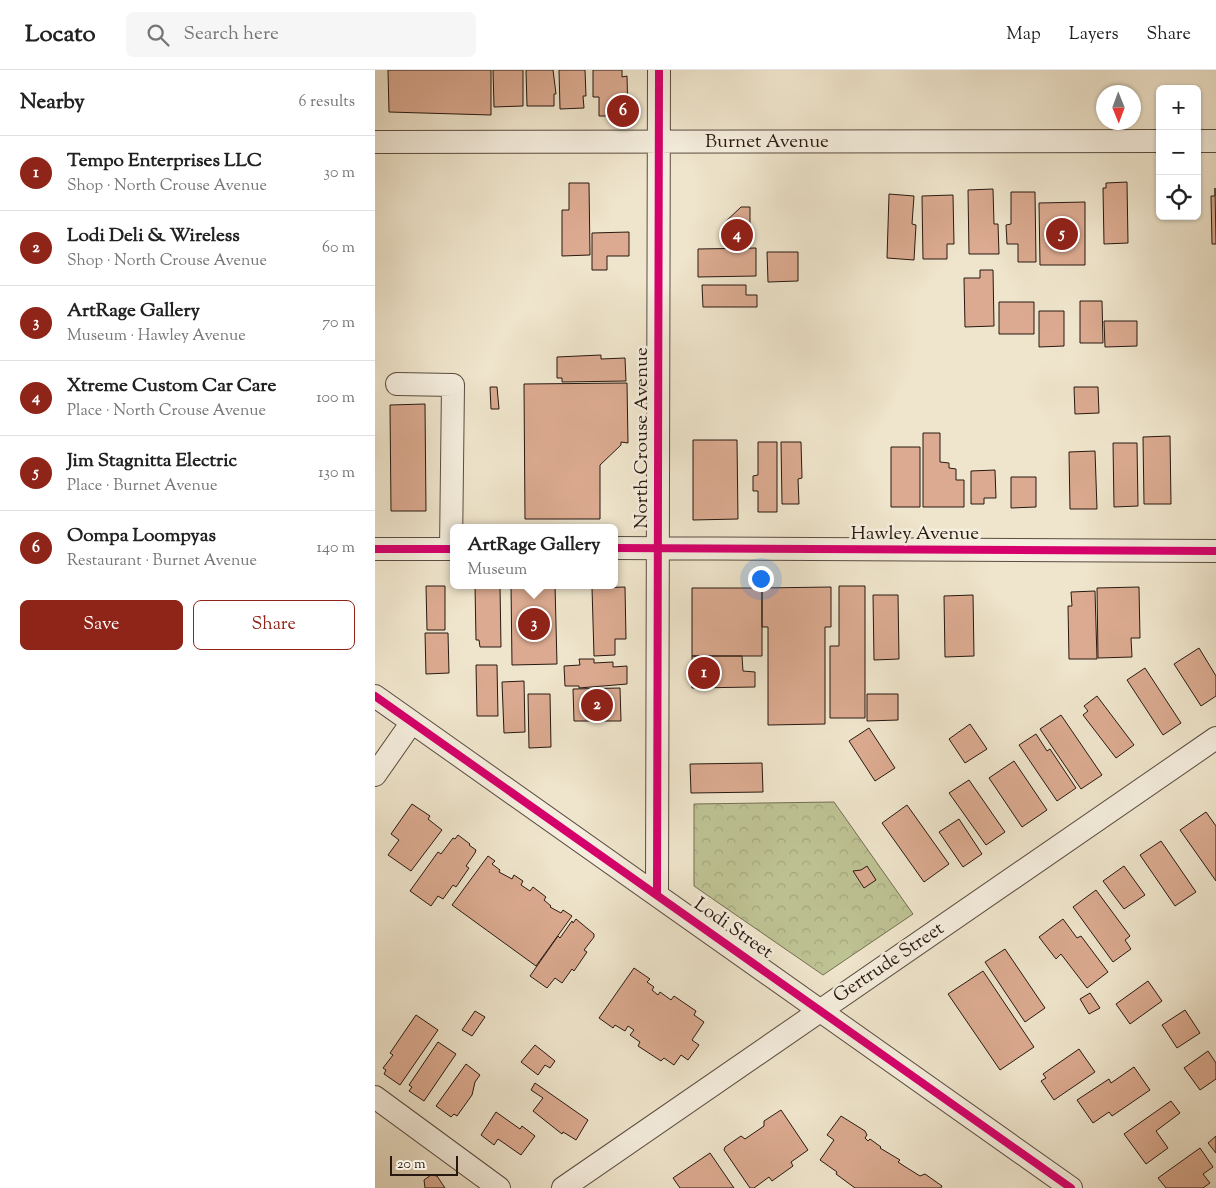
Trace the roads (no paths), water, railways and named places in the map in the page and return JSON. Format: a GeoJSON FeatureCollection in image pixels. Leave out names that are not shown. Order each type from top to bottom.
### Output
{"type":"FeatureCollection","features":[{"type":"Feature","properties":{"kind":"street","name":"North Crouse Avenue"},"geometry":{"type":"LineString","coordinates":[[657,895],[659,70]]}},
{"type":"Feature","properties":{"kind":"street","name":"Burnet Avenue"},"geometry":{"type":"LineString","coordinates":[[375,142],[1156,141]]}},
{"type":"Feature","properties":{"kind":"street"},"geometry":{"type":"LineString","coordinates":[[1201,141],[1216,141]]}},
{"type":"Feature","properties":{"kind":"street"},"geometry":{"type":"LineString","coordinates":[[397,384],[453,385],[452,524]]}},
{"type":"Feature","properties":{"kind":"street","name":"Hawley Avenue"},"geometry":{"type":"LineString","coordinates":[[618,548],[1216,552]]}},
{"type":"Feature","properties":{"kind":"street"},"geometry":{"type":"LineString","coordinates":[[375,549],[450,549]]}},
{"type":"Feature","properties":{"kind":"street","name":"Lodi Street"},"geometry":{"type":"LineString","coordinates":[[375,696],[1071,1188]]}},
{"type":"Feature","properties":{"kind":"street"},"geometry":{"type":"LineString","coordinates":[[375,775],[412,722]]}},
{"type":"Feature","properties":{"kind":"street","name":"Gertrude Street"},"geometry":{"type":"LineString","coordinates":[[563,1188],[1216,738]]}},
{"type":"Feature","properties":{"kind":"street"},"geometry":{"type":"LineString","coordinates":[[375,1097],[499,1188]]}},
{"type":"Feature","properties":{"kind":"place","name":"Oompa Loompyas"},"geometry":{"type":"Point","coordinates":[623,111]}},
{"type":"Feature","properties":{"kind":"place","name":"Jim Stagnitta Electric"},"geometry":{"type":"Point","coordinates":[1062,234]}},
{"type":"Feature","properties":{"kind":"place","name":"Xtreme Custom Car Care"},"geometry":{"type":"Point","coordinates":[737,235]}},
{"type":"Feature","properties":{"kind":"place","name":"ArtRage Gallery"},"geometry":{"type":"Point","coordinates":[534,624]}},
{"type":"Feature","properties":{"kind":"place","name":"Tempo Enterprises LLC"},"geometry":{"type":"Point","coordinates":[704,673]}},
{"type":"Feature","properties":{"kind":"place","name":"Lodi Deli & Wireless"},"geometry":{"type":"Point","coordinates":[597,705]}}]}
